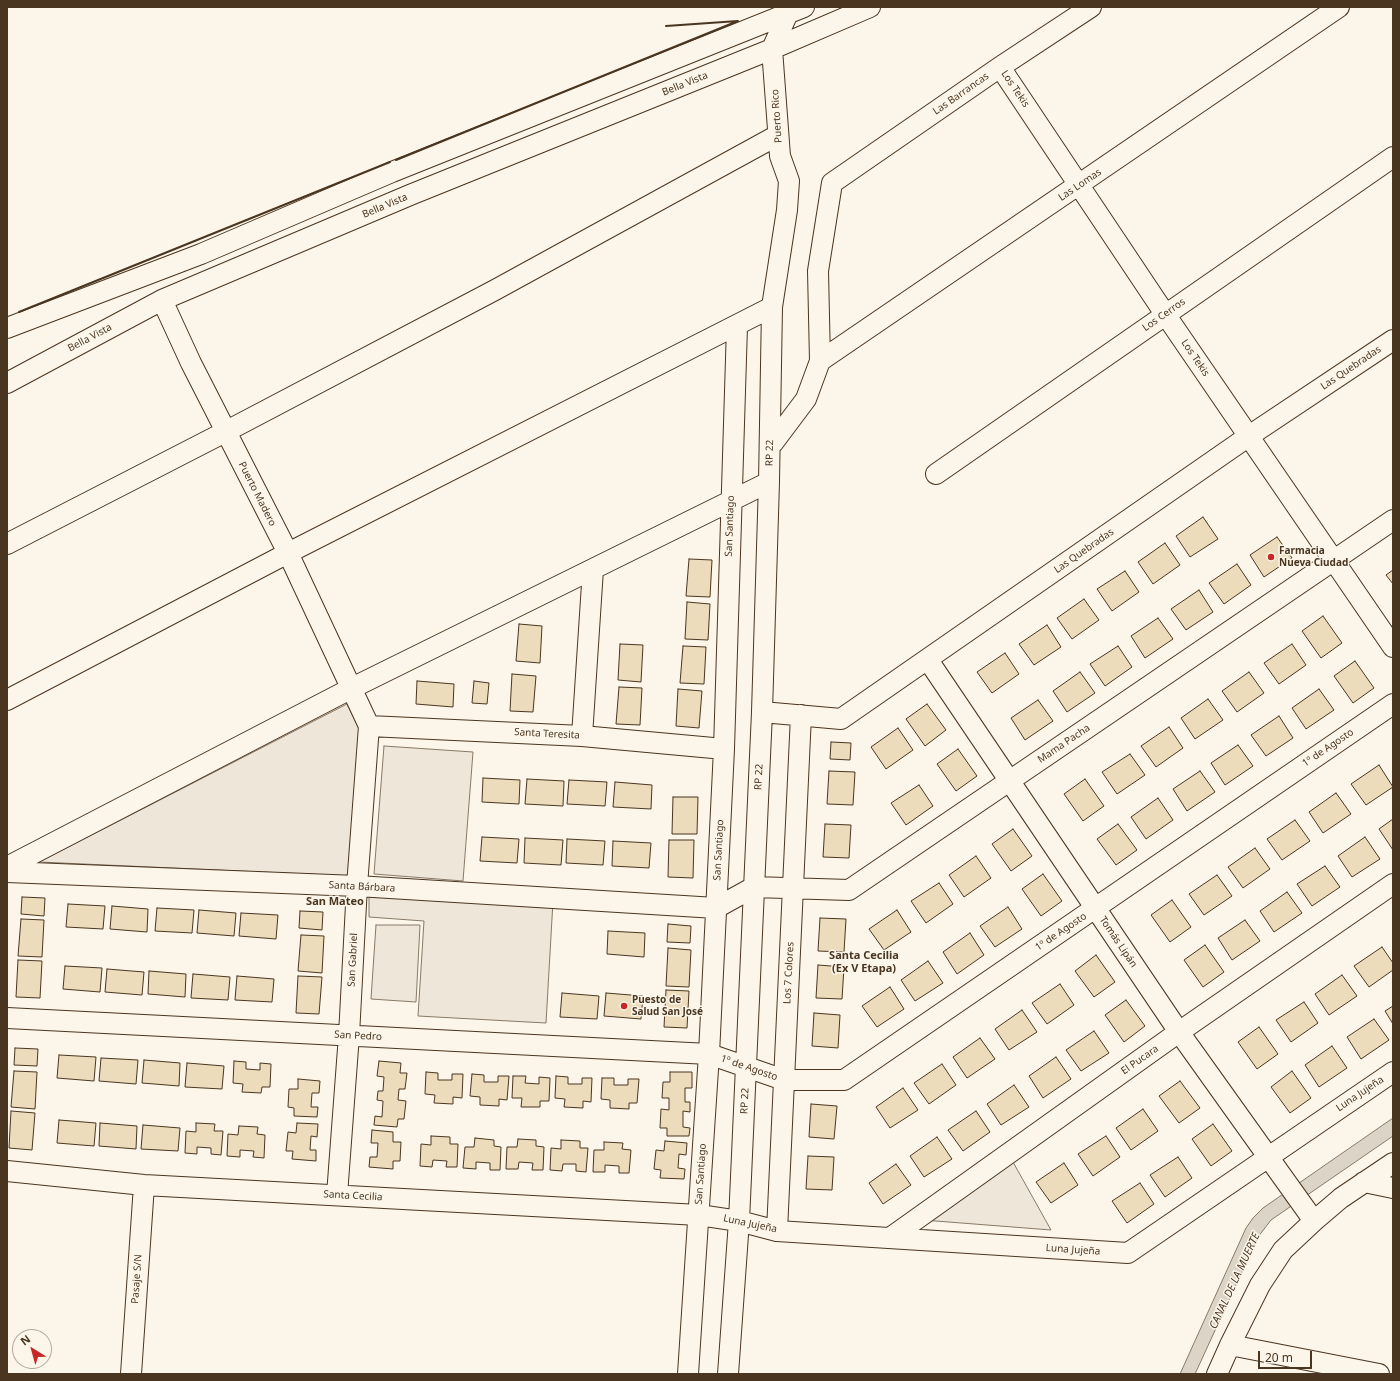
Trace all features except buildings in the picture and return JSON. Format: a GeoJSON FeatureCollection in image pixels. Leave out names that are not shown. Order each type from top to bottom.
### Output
{"type":"FeatureCollection","features":[{"type":"Feature","properties":{"kind":"street","name":"Bella Vista"},"geometry":{"type":"LineString","coordinates":[[7,383],[162,300],[402,198],[772,49],[870,7]]}},
{"type":"Feature","properties":{"kind":"street","name":"Las Barrancas"},"geometry":{"type":"LineString","coordinates":[[820,361],[818,271],[832,183],[1000,67],[1091,7]]}},
{"type":"Feature","properties":{"kind":"street","name":"Las Lomas"},"geometry":{"type":"LineString","coordinates":[[820,361],[1339,7]]}},
{"type":"Feature","properties":{"kind":"street"},"geometry":{"type":"LineString","coordinates":[[772,49],[793,9]]}},
{"type":"Feature","properties":{"kind":"street"},"geometry":{"type":"LineString","coordinates":[[7,328],[201,254],[392,172],[793,9]]}},
{"type":"Feature","properties":{"kind":"street","name":"Puerto Rico"},"geometry":{"type":"LineString","coordinates":[[772,49],[780,156],[789,181]]}},
{"type":"Feature","properties":{"kind":"street","name":"Los Tekis"},"geometry":{"type":"LineString","coordinates":[[1000,67],[1165,314],[1393,647]]}},
{"type":"Feature","properties":{"kind":"street"},"geometry":{"type":"LineString","coordinates":[[7,544],[225,432],[495,290],[778,135]]}},
{"type":"Feature","properties":{"kind":"street","name":"Los Cerros"},"geometry":{"type":"LineString","coordinates":[[936,474],[1393,157]]}},
{"type":"Feature","properties":{"kind":"street","name":"RP 22"},"geometry":{"type":"LineString","coordinates":[[728,1374],[739,1221],[762,712],[770,482],[772,307],[787,210],[789,181]]}},
{"type":"Feature","properties":{"kind":"street","name":"Puerto Madero"},"geometry":{"type":"LineString","coordinates":[[162,300],[225,432],[288,553],[369,726]]}},
{"type":"Feature","properties":{"kind":"street"},"geometry":{"type":"LineString","coordinates":[[7,700],[288,553],[772,307]]}},
{"type":"Feature","properties":{"kind":"street","name":"San Santiago"},"geometry":{"type":"LineString","coordinates":[[688,1374],[709,1054],[724,749],[737,326]]}},
{"type":"Feature","properties":{"kind":"street","name":"Las Quebradas"},"geometry":{"type":"LineString","coordinates":[[762,712],[841,719],[1249,436],[1393,340]]}},
{"type":"Feature","properties":{"kind":"street"},"geometry":{"type":"LineString","coordinates":[[773,443],[806,399],[820,361]]}},
{"type":"Feature","properties":{"kind":"street"},"geometry":{"type":"LineString","coordinates":[[7,867],[352,688],[770,482]]}},
{"type":"Feature","properties":{"kind":"street","name":"Mama Pacha"},"geometry":{"type":"LineString","coordinates":[[754,887],[849,890],[1393,520]]}},
{"type":"Feature","properties":{"kind":"street"},"geometry":{"type":"LineString","coordinates":[[582,736],[593,569]]}},
{"type":"Feature","properties":{"kind":"street","name":"Tomás Lipán"},"geometry":{"type":"LineString","coordinates":[[928,660],[1179,1032],[1308,1214]]}},
{"type":"Feature","properties":{"kind":"street","name":"1º de Agosto"},"geometry":{"type":"LineString","coordinates":[[709,1054],[784,1080],[844,1080],[1393,704]]}},
{"type":"Feature","properties":{"kind":"street","name":"Los 7 Colores"},"geometry":{"type":"LineString","coordinates":[[777,1231],[801,715]]}},
{"type":"Feature","properties":{"kind":"street","name":"Santa Teresita"},"geometry":{"type":"LineString","coordinates":[[369,726],[582,736],[724,749]]}},
{"type":"Feature","properties":{"kind":"street","name":"San Gabriel"},"geometry":{"type":"LineString","coordinates":[[337,1195],[369,726]]}},
{"type":"Feature","properties":{"kind":"street","name":"Santa Bárbara"},"geometry":{"type":"LineString","coordinates":[[7,872],[357,886],[716,908]]}},
{"type":"Feature","properties":{"kind":"street","name":"El Pucara"},"geometry":{"type":"LineString","coordinates":[[890,1238],[1179,1032],[1393,884]]}},
{"type":"Feature","properties":{"kind":"street"},"geometry":{"type":"LineString","coordinates":[[716,908],[754,887]]}},
{"type":"Feature","properties":{"kind":"street","name":"San Pedro"},"geometry":{"type":"LineString","coordinates":[[7,1018],[709,1054]]}},
{"type":"Feature","properties":{"kind":"street","name":"Luna Jujeña"},"geometry":{"type":"LineString","coordinates":[[699,1215],[739,1221],[777,1231],[1128,1253],[1393,1072]]}},
{"type":"Feature","properties":{"kind":"street"},"geometry":{"type":"LineString","coordinates":[[1217,1374],[1230,1344],[1260,1285],[1308,1214],[1341,1198],[1393,1163]]}},
{"type":"Feature","properties":{"kind":"street","name":"Santa Cecilia"},"geometry":{"type":"LineString","coordinates":[[7,1171],[144,1185],[699,1215]]}},
{"type":"Feature","properties":{"kind":"street"},"geometry":{"type":"LineString","coordinates":[[1364,1182],[1393,1188]]}},
{"type":"Feature","properties":{"kind":"street","name":"Pasaje S/N"},"geometry":{"type":"LineString","coordinates":[[131,1374],[144,1185]]}},
{"type":"Feature","properties":{"kind":"street"},"geometry":{"type":"LineString","coordinates":[[1230,1344],[1379,1374]]}},
{"type":"Feature","properties":{"kind":"shaded area"},"geometry":{"type":"Polygon","coordinates":[[[347,704],[361,733],[351,876],[39,862],[347,704]]]}},
{"type":"Feature","properties":{"kind":"shaded area"},"geometry":{"type":"Polygon","coordinates":[[[384,746],[473,752],[463,881],[374,874],[384,746]]]}},
{"type":"Feature","properties":{"kind":"shaded area"},"geometry":{"type":"Polygon","coordinates":[[[369,890],[553,901],[546,1023],[418,1016],[424,921],[369,917],[369,890]]]}},
{"type":"Feature","properties":{"kind":"shaded area"},"geometry":{"type":"Polygon","coordinates":[[[376,925],[420,925],[416,1002],[371,999],[376,925]]]}},
{"type":"Feature","properties":{"kind":"shaded area"},"geometry":{"type":"Polygon","coordinates":[[[1013,1162],[1051,1230],[923,1220],[1013,1162]]]}},
{"type":"Feature","properties":{"kind":"water","name":"CANAL DE LA MUERTE"},"geometry":{"type":"Polygon","coordinates":[[[1393,1118],[1393,1136],[1271,1220],[1258,1237],[1195,1374],[1180,1374],[1246,1228],[1253,1218],[1263,1208],[1393,1118]]]}},
{"type":"Feature","properties":{"kind":"wall"},"geometry":{"type":"LineString","coordinates":[[396,160],[738,21],[666,26]]}},
{"type":"Feature","properties":{"kind":"wall"},"geometry":{"type":"LineString","coordinates":[[19,312],[390,162]]}},
{"type":"Feature","properties":{"kind":"place","name":"Farmacia Nueva Ciudad"},"geometry":{"type":"Point","coordinates":[1271,557]}},
{"type":"Feature","properties":{"kind":"place","name":"Puesto de Salud San José"},"geometry":{"type":"Point","coordinates":[624,1006]}},
{"type":"Feature","properties":{"kind":"district","name":"San Mateo"},"geometry":{"type":"Point","coordinates":[335,902]}},
{"type":"Feature","properties":{"kind":"district","name":"Santa Cecilia (Ex V Etapa)"},"geometry":{"type":"Point","coordinates":[864,962]}}]}
